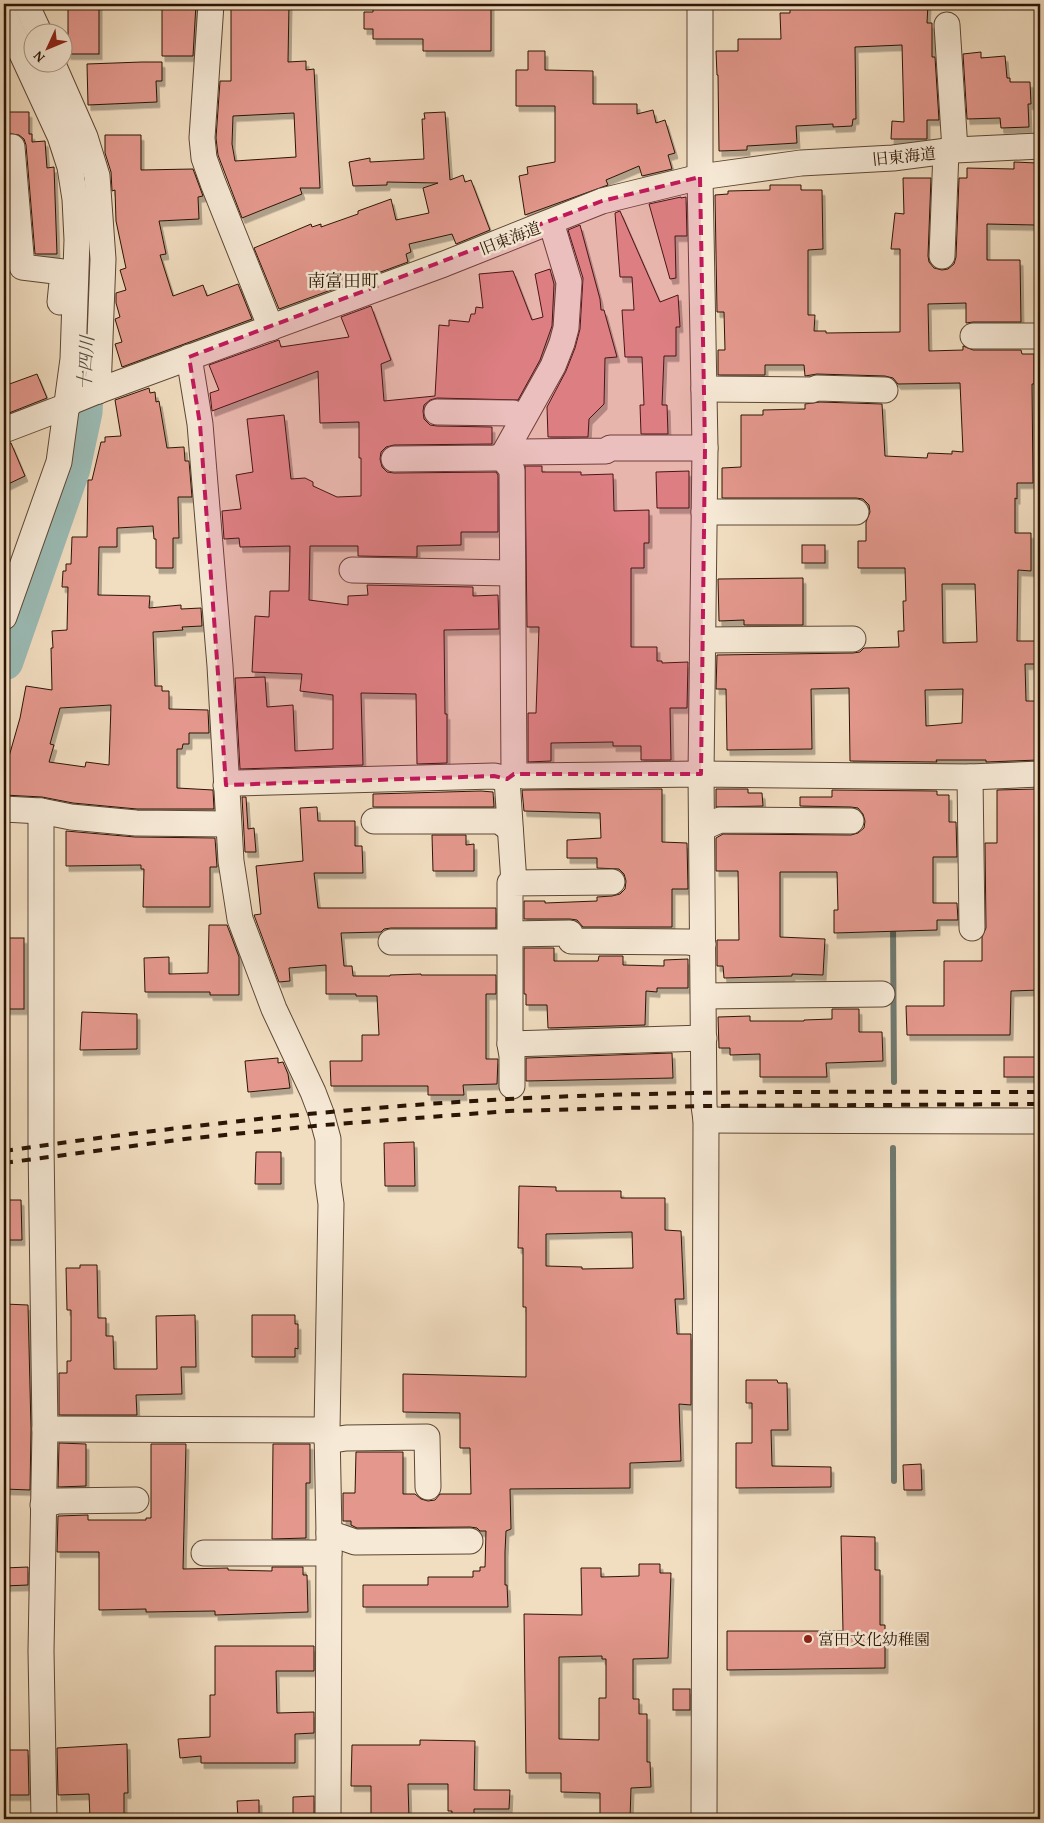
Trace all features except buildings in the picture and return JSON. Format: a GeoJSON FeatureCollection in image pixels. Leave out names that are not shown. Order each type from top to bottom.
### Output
{"type":"FeatureCollection","features":[{"type":"Feature","properties":{"kind":"street"},"geometry":{"type":"LineString","coordinates":[[26,4],[34,22]]}},
{"type":"Feature","properties":{"kind":"street"},"geometry":{"type":"LineString","coordinates":[[211,4],[202,138],[204,158],[271,328]]}},
{"type":"Feature","properties":{"kind":"street"},"geometry":{"type":"LineString","coordinates":[[700,4],[700,177],[705,448],[701,774],[704,1106],[706,1120],[704,1819]]}},
{"type":"Feature","properties":{"kind":"street"},"geometry":{"type":"LineString","coordinates":[[4,15],[60,136],[70,167],[75,199],[76,292],[73,359],[78,400]]}},
{"type":"Feature","properties":{"kind":"street"},"geometry":{"type":"LineString","coordinates":[[942,256],[951,151],[947,25]]}},
{"type":"Feature","properties":{"kind":"street"},"geometry":{"type":"LineString","coordinates":[[4,617],[59,462],[78,400],[103,259],[97,176],[85,137],[56,72]]}},
{"type":"Feature","properties":{"kind":"street","name":"旧東海道"},"geometry":{"type":"LineString","coordinates":[[4,430],[189,357],[271,328],[602,201],[700,177],[801,163],[893,158],[951,151],[1040,146]]}},
{"type":"Feature","properties":{"kind":"street"},"geometry":{"type":"LineString","coordinates":[[4,147],[12,147],[22,267],[63,272],[58,328],[56,391],[78,400]]}},
{"type":"Feature","properties":{"kind":"street"},"geometry":{"type":"LineString","coordinates":[[502,457],[553,366],[566,328],[569,282],[551,222]]}},
{"type":"Feature","properties":{"kind":"street"},"geometry":{"type":"LineString","coordinates":[[973,336],[1040,336]]}},
{"type":"Feature","properties":{"kind":"street"},"geometry":{"type":"LineString","coordinates":[[189,357],[200,424],[222,699],[228,824],[231,861],[240,919],[274,1009],[313,1092],[328,1139],[328,1182],[332,1204],[327,1436],[329,1543],[328,1819]]}},
{"type":"Feature","properties":{"kind":"street"},"geometry":{"type":"LineString","coordinates":[[704,389],[812,390],[817,388],[885,390]]}},
{"type":"Feature","properties":{"kind":"street"},"geometry":{"type":"LineString","coordinates":[[437,412],[513,414],[524,418]]}},
{"type":"Feature","properties":{"kind":"street"},"geometry":{"type":"LineString","coordinates":[[394,459],[502,457],[520,452],[606,451],[610,448],[705,448]]}},
{"type":"Feature","properties":{"kind":"street"},"geometry":{"type":"LineString","coordinates":[[502,457],[512,470],[511,833],[514,883]]}},
{"type":"Feature","properties":{"kind":"street"},"geometry":{"type":"LineString","coordinates":[[704,512],[856,512]]}},
{"type":"Feature","properties":{"kind":"street"},"geometry":{"type":"LineString","coordinates":[[352,570],[512,573]]}},
{"type":"Feature","properties":{"kind":"street"},"geometry":{"type":"LineString","coordinates":[[703,640],[853,639]]}},
{"type":"Feature","properties":{"kind":"street"},"geometry":{"type":"LineString","coordinates":[[226,785],[237,783],[484,776],[701,774],[970,777],[1040,774]]}},
{"type":"Feature","properties":{"kind":"street"},"geometry":{"type":"LineString","coordinates":[[970,777],[972,928]]}},
{"type":"Feature","properties":{"kind":"street"},"geometry":{"type":"LineString","coordinates":[[4,809],[41,811],[71,817],[136,823],[228,824]]}},
{"type":"Feature","properties":{"kind":"street"},"geometry":{"type":"LineString","coordinates":[[41,811],[41,1136],[45,1429],[41,1651],[44,1819]]}},
{"type":"Feature","properties":{"kind":"street"},"geometry":{"type":"LineString","coordinates":[[702,828],[720,820],[851,821]]}},
{"type":"Feature","properties":{"kind":"street"},"geometry":{"type":"LineString","coordinates":[[374,821],[499,821],[511,833]]}},
{"type":"Feature","properties":{"kind":"street"},"geometry":{"type":"LineString","coordinates":[[512,1086],[510,1044],[510,883],[612,882]]}},
{"type":"Feature","properties":{"kind":"street"},"geometry":{"type":"LineString","coordinates":[[391,942],[510,938],[570,932],[571,941],[688,942],[703,944]]}},
{"type":"Feature","properties":{"kind":"street"},"geometry":{"type":"LineString","coordinates":[[704,996],[882,994]]}},
{"type":"Feature","properties":{"kind":"street"},"geometry":{"type":"LineString","coordinates":[[510,1044],[704,1038]]}},
{"type":"Feature","properties":{"kind":"street"},"geometry":{"type":"LineString","coordinates":[[706,1120],[1040,1121]]}},
{"type":"Feature","properties":{"kind":"street"},"geometry":{"type":"LineString","coordinates":[[45,1429],[346,1438],[426,1437],[428,1487]]}},
{"type":"Feature","properties":{"kind":"street"},"geometry":{"type":"LineString","coordinates":[[43,1505],[58,1501],[136,1500]]}},
{"type":"Feature","properties":{"kind":"street"},"geometry":{"type":"LineString","coordinates":[[204,1553],[329,1543],[470,1541]]}},
{"type":"Feature","properties":{"kind":"highlighted area"},"geometry":{"type":"Polygon","coordinates":[[[700,177],[705,448],[701,774],[514,774],[507,779],[494,776],[226,785],[200,424],[189,357],[602,201],[700,177]]]}},
{"type":"Feature","properties":{"kind":"waterway","name":"十四川"},"geometry":{"type":"LineString","coordinates":[[14,4],[22,23]]}},
{"type":"Feature","properties":{"kind":"waterway","name":"十四川"},"geometry":{"type":"LineString","coordinates":[[4,661],[71,468],[83,412],[91,262]]}},
{"type":"Feature","properties":{"kind":"waterway"},"geometry":{"type":"LineString","coordinates":[[893,923],[894,1082]]}},
{"type":"Feature","properties":{"kind":"waterway"},"geometry":{"type":"LineString","coordinates":[[893,1148],[894,1481]]}},
{"type":"Feature","properties":{"kind":"railway"},"geometry":{"type":"LineString","coordinates":[[4,1151],[255,1119],[508,1099],[707,1093],[1040,1092]]}},
{"type":"Feature","properties":{"kind":"railway"},"geometry":{"type":"LineString","coordinates":[[4,1163],[185,1139],[324,1125],[509,1111],[704,1106],[1040,1104]]}},
{"type":"Feature","properties":{"kind":"place","name":"富田文化幼稚園"},"geometry":{"type":"Point","coordinates":[808,1639]}},
{"type":"Feature","properties":{"kind":"district","name":"南富田町"},"geometry":{"type":"Point","coordinates":[343,281]}}]}
